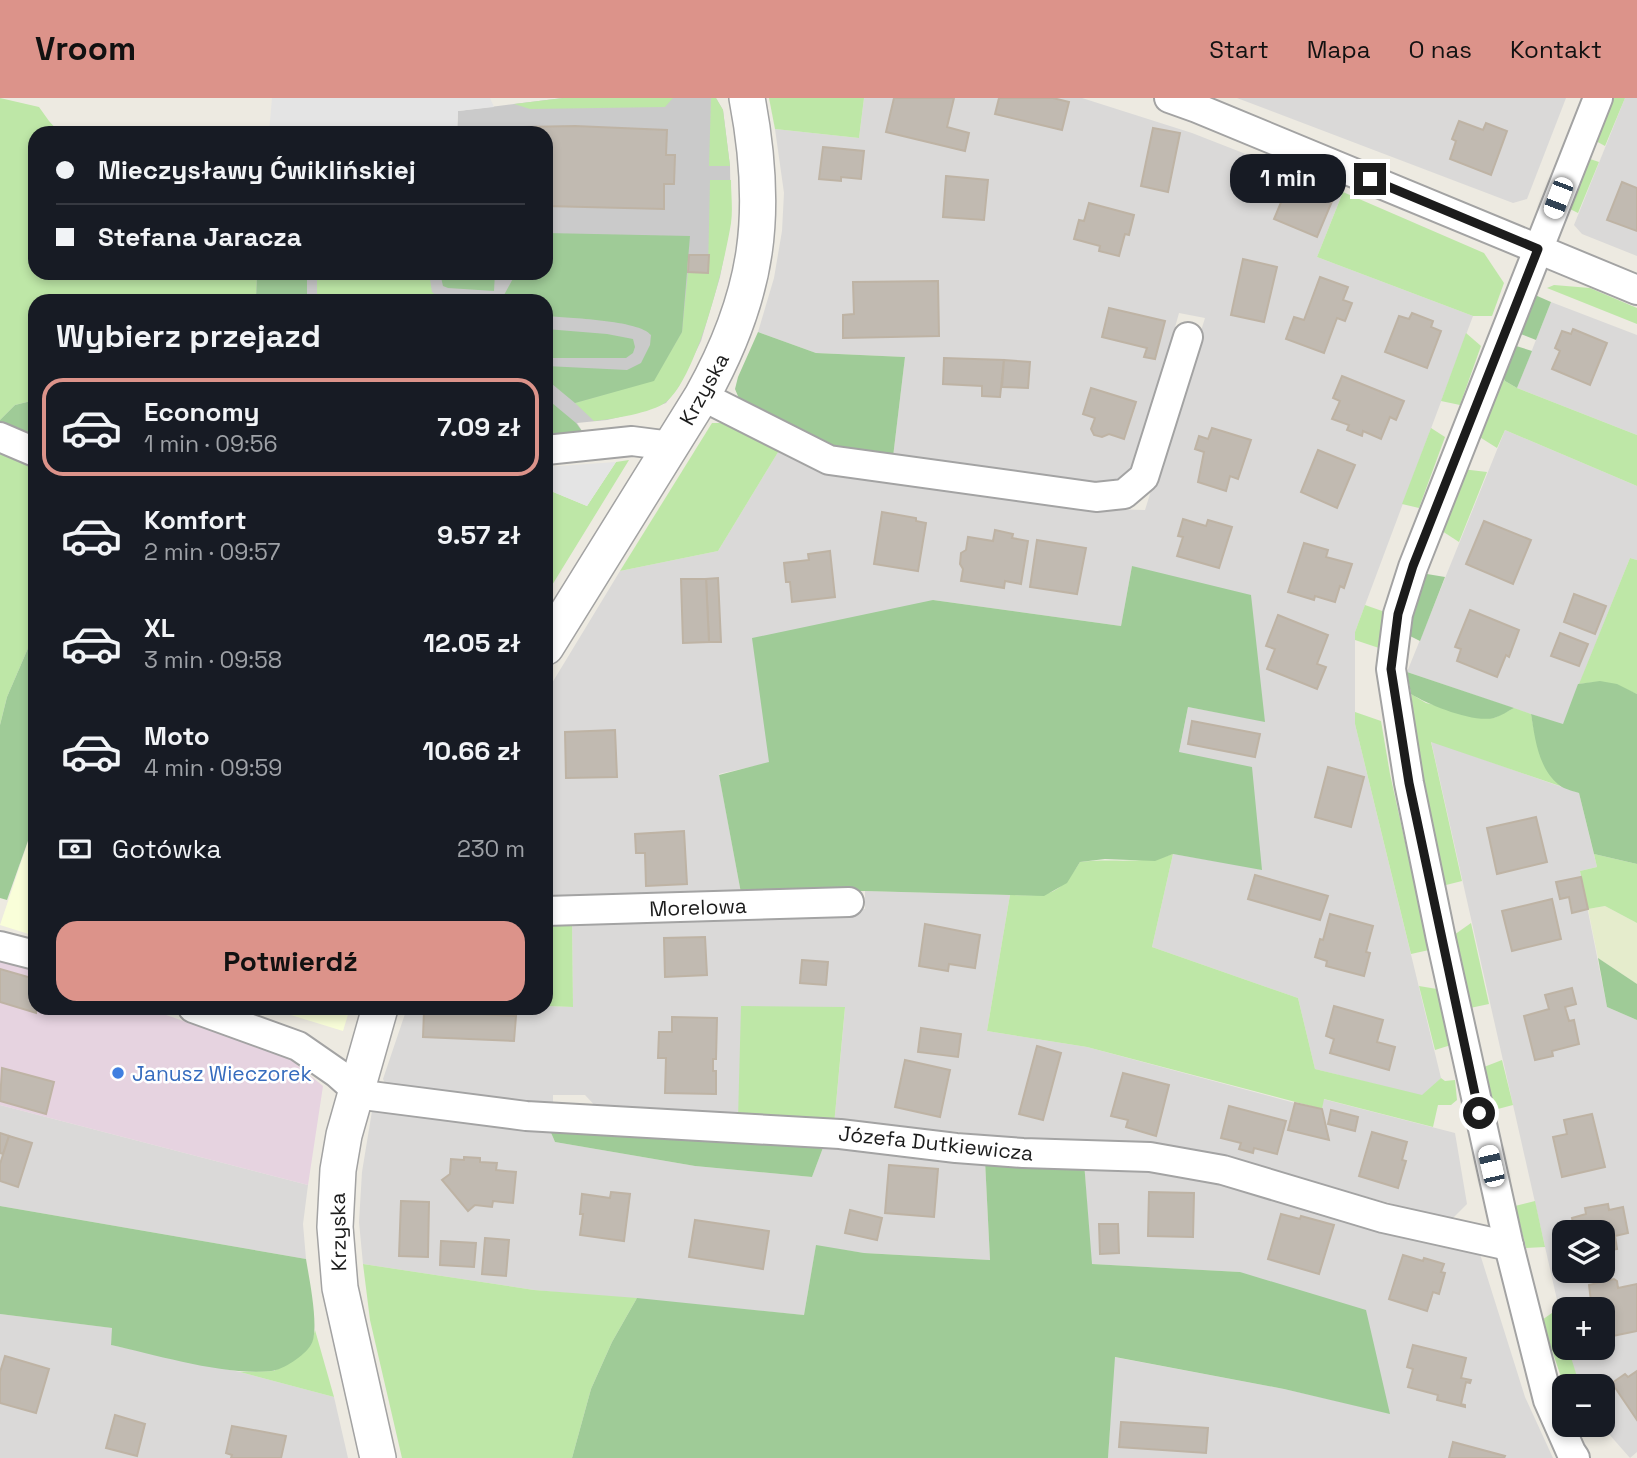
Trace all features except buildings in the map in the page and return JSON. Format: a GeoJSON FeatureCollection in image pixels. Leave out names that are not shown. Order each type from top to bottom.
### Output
{"type":"FeatureCollection","features":[{"type":"Feature","properties":{"kind":"street","name":"Krzyska"},"geometry":{"type":"LineString","coordinates":[[553,636],[702,396],[737,326],[757,240],[758,183],[747,98]]}},
{"type":"Feature","properties":{"kind":"street"},"geometry":{"type":"LineString","coordinates":[[1169,98],[1637,290]]}},
{"type":"Feature","properties":{"kind":"street"},"geometry":{"type":"LineString","coordinates":[[1575,1458],[1548,1400],[1508,1246],[1440,939],[1409,783],[1391,669],[1398,614],[1413,566],[1598,98]]}},
{"type":"Feature","properties":{"kind":"street"},"geometry":{"type":"LineString","coordinates":[[702,396],[829,460],[1096,497],[1124,494],[1144,477],[1188,337]]}},
{"type":"Feature","properties":{"kind":"street"},"geometry":{"type":"LineString","coordinates":[[0,437],[28,449]]}},
{"type":"Feature","properties":{"kind":"street"},"geometry":{"type":"LineString","coordinates":[[553,449],[632,441],[671,446]]}},
{"type":"Feature","properties":{"kind":"street","name":"Morelowa"},"geometry":{"type":"LineString","coordinates":[[553,911],[849,902]]}},
{"type":"Feature","properties":{"kind":"street"},"geometry":{"type":"LineString","coordinates":[[0,946],[28,953]]}},
{"type":"Feature","properties":{"kind":"street"},"geometry":{"type":"LineString","coordinates":[[212,1015],[298,1046],[355,1089]]}},
{"type":"Feature","properties":{"kind":"street","name":"Krzyska"},"geometry":{"type":"LineString","coordinates":[[378,1015],[344,1135],[336,1198],[340,1288],[378,1458]]}},
{"type":"Feature","properties":{"kind":"street","name":"Józefa Dutkiewicza"},"geometry":{"type":"LineString","coordinates":[[355,1089],[371,1096],[526,1116],[840,1134],[1023,1153],[1150,1157],[1223,1170],[1383,1218],[1508,1246]]}},
{"type":"Feature","properties":{"kind":"shaded area"},"geometry":{"type":"Polygon","coordinates":[[[272,98],[490,98],[494,107],[458,111],[457,126],[270,126],[272,98]]]}},
{"type":"Feature","properties":{"kind":"shaded area"},"geometry":{"type":"Polygon","coordinates":[[[563,98],[716,98],[723,110],[730,166],[731,220],[720,277],[701,341],[679,386],[666,403],[607,420],[577,423],[584,434],[553,437],[553,294],[256,294],[257,280],[553,280],[553,126],[457,126],[458,111],[563,98]]]}},
{"type":"Feature","properties":{"kind":"shaded area"},"geometry":{"type":"Polygon","coordinates":[[[864,98],[1082,98],[1192,133],[1343,192],[1317,257],[1473,316],[1355,632],[1355,724],[1441,1078],[1422,1096],[1315,1069],[1298,998],[1152,947],[1173,854],[1262,869],[1179,752],[1188,707],[1264,721],[1132,566],[1121,626],[933,600],[769,763],[719,774],[741,893],[553,900],[553,681],[620,571],[718,551],[780,449],[901,481],[1071,508],[1145,510],[1205,318],[1179,313],[1138,460],[1119,484],[1094,488],[893,457],[905,357],[816,353],[758,332],[774,278],[782,231],[784,193],[775,129],[859,138],[864,98]]]}},
{"type":"Feature","properties":{"kind":"shaded area"},"geometry":{"type":"Polygon","coordinates":[[[1237,98],[1566,98],[1527,199],[1513,203],[1237,98]]]}},
{"type":"Feature","properties":{"kind":"shaded area"},"geometry":{"type":"Polygon","coordinates":[[[1625,98],[1637,98],[1637,256],[1582,234],[1574,225],[1625,98]]]}},
{"type":"Feature","properties":{"kind":"shaded area"},"geometry":{"type":"Polygon","coordinates":[[[1551,302],[1637,335],[1637,435],[1517,388],[1551,302]]]}},
{"type":"Feature","properties":{"kind":"shaded area"},"geometry":{"type":"Polygon","coordinates":[[[1505,430],[1637,486],[1637,560],[1630,558],[1563,725],[1407,672],[1505,430]]]}},
{"type":"Feature","properties":{"kind":"shaded area"},"geometry":{"type":"Polygon","coordinates":[[[616,462],[587,506],[553,492],[553,466],[616,462]]]}},
{"type":"Feature","properties":{"kind":"shaded area"},"geometry":{"type":"Polygon","coordinates":[[[1431,741],[1579,793],[1597,867],[1580,871],[1607,1007],[1637,1020],[1637,1452],[1630,1458],[1612,1437],[1615,1437],[1615,1374],[1576,1374],[1571,1360],[1615,1360],[1615,1297],[1556,1297],[1553,1283],[1615,1283],[1615,1220],[1552,1220],[1552,1278],[1431,741]]]}},
{"type":"Feature","properties":{"kind":"shaded area"},"geometry":{"type":"Polygon","coordinates":[[[28,842],[28,934],[0,925],[28,842]]]}},
{"type":"Feature","properties":{"kind":"shaded area"},"geometry":{"type":"Polygon","coordinates":[[[865,891],[1010,895],[987,1031],[1087,1047],[1295,1103],[1322,1109],[1323,1099],[1455,1133],[1467,1204],[1451,1220],[1200,1151],[1103,1140],[1001,1137],[952,1131],[939,1138],[834,1125],[845,1008],[738,1119],[600,1111],[585,1095],[553,1095],[553,1108],[388,1089],[383,1079],[405,1015],[553,1015],[553,1006],[573,1007],[572,919],[865,909],[865,891]]]}},
{"type":"Feature","properties":{"kind":"shaded area"},"geometry":{"type":"Polygon","coordinates":[[[1605,906],[1637,923],[1637,984],[1598,958],[1588,909],[1605,906]]]}},
{"type":"Feature","properties":{"kind":"shaded area"},"geometry":{"type":"Polygon","coordinates":[[[0,959],[28,968],[28,1015],[166,1015],[287,1057],[323,1086],[308,1185],[0,1105],[0,959]]]}},
{"type":"Feature","properties":{"kind":"shaded area"},"geometry":{"type":"Polygon","coordinates":[[[291,1015],[348,1015],[343,1031],[291,1015]]]}},
{"type":"Feature","properties":{"kind":"shaded area"},"geometry":{"type":"Polygon","coordinates":[[[0,1105],[308,1185],[303,1224],[306,1259],[0,1206],[0,1105]]]}},
{"type":"Feature","properties":{"kind":"shaded area"},"geometry":{"type":"Polygon","coordinates":[[[372,1111],[549,1128],[555,1142],[695,1166],[812,1177],[824,1145],[985,1160],[990,1260],[864,1253],[816,1246],[804,1315],[534,1290],[363,1264],[359,1222],[362,1172],[372,1111]]]}},
{"type":"Feature","properties":{"kind":"shaded area"},"geometry":{"type":"Polygon","coordinates":[[[1084,1162],[1155,1166],[1480,1254],[1525,1397],[1553,1458],[1108,1458],[1114,1357],[1284,1389],[1390,1413],[1240,1272],[1091,1264],[1084,1162]]]}},
{"type":"Feature","properties":{"kind":"shaded area"},"geometry":{"type":"Polygon","coordinates":[[[0,1314],[113,1328],[111,1345],[240,1372],[334,1397],[348,1458],[0,1458],[0,1314]]]}},
{"type":"Feature","properties":{"kind":"green space"},"geometry":{"type":"Polygon","coordinates":[[[0,98],[39,107],[54,126],[28,126],[28,280],[257,280],[256,294],[28,294],[28,402],[15,405],[0,420],[0,98]]]}},
{"type":"Feature","properties":{"kind":"green space"},"geometry":{"type":"Polygon","coordinates":[[[563,98],[673,98],[665,107],[530,109],[514,104],[563,98]]]}},
{"type":"Feature","properties":{"kind":"green space"},"geometry":{"type":"Polygon","coordinates":[[[711,98],[716,98],[723,110],[730,166],[709,166],[711,98]]]}},
{"type":"Feature","properties":{"kind":"green space"},"geometry":{"type":"Polygon","coordinates":[[[769,98],[864,98],[859,138],[775,129],[769,98]]]}},
{"type":"Feature","properties":{"kind":"green space"},"geometry":{"type":"Polygon","coordinates":[[[1610,98],[1625,98],[1605,146],[1594,140],[1610,98]]]}},
{"type":"Feature","properties":{"kind":"green space"},"geometry":{"type":"Polygon","coordinates":[[[1587,158],[1599,162],[1578,213],[1568,208],[1587,158]]]}},
{"type":"Feature","properties":{"kind":"green space"},"geometry":{"type":"Polygon","coordinates":[[[710,180],[731,180],[731,223],[708,318],[688,369],[677,389],[660,406],[632,415],[594,421],[575,403],[654,380],[682,332],[688,272],[708,273],[710,180]]]}},
{"type":"Feature","properties":{"kind":"green space"},"geometry":{"type":"Polygon","coordinates":[[[1343,192],[1484,253],[1504,283],[1492,316],[1473,316],[1317,257],[1343,192]]]}},
{"type":"Feature","properties":{"kind":"green space"},"geometry":{"type":"Polygon","coordinates":[[[553,233],[690,236],[682,332],[654,381],[575,403],[553,385],[553,366],[627,370],[641,363],[650,345],[651,335],[633,326],[618,323],[553,317],[553,294],[505,294],[512,280],[553,280],[553,233]]]}},
{"type":"Feature","properties":{"kind":"green space"},"geometry":{"type":"Polygon","coordinates":[[[257,280],[307,280],[307,294],[256,294],[257,280]]]}},
{"type":"Feature","properties":{"kind":"green space"},"geometry":{"type":"Polygon","coordinates":[[[317,280],[430,280],[434,294],[317,294],[317,280]]]}},
{"type":"Feature","properties":{"kind":"green space"},"geometry":{"type":"Polygon","coordinates":[[[442,280],[495,280],[494,291],[443,286],[442,280]]]}},
{"type":"Feature","properties":{"kind":"green space"},"geometry":{"type":"Polygon","coordinates":[[[1554,285],[1590,288],[1637,308],[1637,324],[1547,288],[1554,285]]]}},
{"type":"Feature","properties":{"kind":"green space"},"geometry":{"type":"Polygon","coordinates":[[[1535,295],[1551,302],[1536,340],[1518,333],[1535,295]]]}},
{"type":"Feature","properties":{"kind":"green space"},"geometry":{"type":"Polygon","coordinates":[[[553,330],[633,339],[633,353],[626,358],[553,358],[553,330]]]}},
{"type":"Feature","properties":{"kind":"green space"},"geometry":{"type":"Polygon","coordinates":[[[758,332],[816,353],[905,357],[893,457],[833,447],[740,401],[735,389],[738,377],[758,332]]]}},
{"type":"Feature","properties":{"kind":"green space"},"geometry":{"type":"Polygon","coordinates":[[[1466,333],[1481,346],[1460,405],[1441,401],[1466,333]]]}},
{"type":"Feature","properties":{"kind":"green space"},"geometry":{"type":"Polygon","coordinates":[[[1513,345],[1532,351],[1517,388],[1505,381],[1501,373],[1513,345]]]}},
{"type":"Feature","properties":{"kind":"green space"},"geometry":{"type":"Polygon","coordinates":[[[1501,373],[1505,381],[1517,388],[1637,435],[1637,486],[1505,430],[1497,448],[1478,436],[1501,373]]]}},
{"type":"Feature","properties":{"kind":"green space"},"geometry":{"type":"Polygon","coordinates":[[[28,402],[28,441],[0,429],[0,420],[15,405],[28,402]]]}},
{"type":"Feature","properties":{"kind":"green space"},"geometry":{"type":"Polygon","coordinates":[[[553,404],[576,423],[584,434],[553,437],[553,404]]]}},
{"type":"Feature","properties":{"kind":"green space"},"geometry":{"type":"Polygon","coordinates":[[[712,423],[732,423],[780,449],[718,551],[620,571],[712,423]]]}},
{"type":"Feature","properties":{"kind":"green space"},"geometry":{"type":"Polygon","coordinates":[[[1431,428],[1445,437],[1419,508],[1402,504],[1431,428]]]}},
{"type":"Feature","properties":{"kind":"green space"},"geometry":{"type":"Polygon","coordinates":[[[0,446],[28,460],[28,648],[7,697],[0,725],[0,446]]]}},
{"type":"Feature","properties":{"kind":"green space"},"geometry":{"type":"Polygon","coordinates":[[[629,460],[553,584],[553,492],[587,506],[616,462],[629,460]]]}},
{"type":"Feature","properties":{"kind":"green space"},"geometry":{"type":"Polygon","coordinates":[[[1462,469],[1487,472],[1459,542],[1442,531],[1462,469]]]}},
{"type":"Feature","properties":{"kind":"green space"},"geometry":{"type":"Polygon","coordinates":[[[1630,558],[1637,560],[1637,694],[1609,683],[1579,684],[1630,558]]]}},
{"type":"Feature","properties":{"kind":"green space"},"geometry":{"type":"Polygon","coordinates":[[[1132,566],[1251,595],[1265,722],[1188,707],[1179,752],[1252,767],[1262,870],[1173,854],[1155,861],[1105,859],[1080,862],[1067,883],[1044,896],[865,891],[741,893],[719,775],[769,762],[752,638],[933,600],[1121,626],[1132,566]]]}},
{"type":"Feature","properties":{"kind":"green space"},"geometry":{"type":"Polygon","coordinates":[[[1427,574],[1445,577],[1420,641],[1406,634],[1427,574]]]}},
{"type":"Feature","properties":{"kind":"green space"},"geometry":{"type":"Polygon","coordinates":[[[1365,605],[1385,612],[1379,648],[1355,640],[1355,632],[1365,605]]]}},
{"type":"Feature","properties":{"kind":"green space"},"geometry":{"type":"Polygon","coordinates":[[[28,648],[28,841],[7,900],[0,898],[0,725],[7,697],[28,648]]]}},
{"type":"Feature","properties":{"kind":"green space"},"geometry":{"type":"Polygon","coordinates":[[[1407,672],[1514,708],[1497,717],[1485,719],[1451,712],[1411,694],[1407,672]]]}},
{"type":"Feature","properties":{"kind":"green space"},"geometry":{"type":"Polygon","coordinates":[[[1600,681],[1617,684],[1637,694],[1637,864],[1594,854],[1579,793],[1561,786],[1546,770],[1534,733],[1531,714],[1563,724],[1578,684],[1600,681]]]}},
{"type":"Feature","properties":{"kind":"green space"},"geometry":{"type":"Polygon","coordinates":[[[1411,694],[1426,703],[1494,718],[1514,708],[1531,714],[1540,753],[1560,786],[1431,742],[1462,881],[1442,886],[1426,805],[1411,694]]]}},
{"type":"Feature","properties":{"kind":"green space"},"geometry":{"type":"Polygon","coordinates":[[[1355,712],[1381,721],[1429,950],[1411,954],[1355,724],[1355,712]]]}},
{"type":"Feature","properties":{"kind":"green space"},"geometry":{"type":"Polygon","coordinates":[[[1173,854],[1152,947],[1298,998],[1315,1069],[1422,1095],[1441,1078],[1445,1081],[1455,1080],[1457,1100],[1451,1105],[1438,1105],[1433,1127],[1324,1099],[1322,1109],[1087,1047],[987,1031],[1010,895],[1051,892],[1065,882],[1080,862],[1151,859],[1173,854]]]}},
{"type":"Feature","properties":{"kind":"green space"},"geometry":{"type":"Polygon","coordinates":[[[1594,854],[1637,864],[1637,923],[1605,906],[1588,909],[1580,871],[1597,867],[1594,854]]]}},
{"type":"Feature","properties":{"kind":"green space"},"geometry":{"type":"Polygon","coordinates":[[[572,919],[573,1007],[553,1006],[553,920],[572,919]]]}},
{"type":"Feature","properties":{"kind":"green space"},"geometry":{"type":"Polygon","coordinates":[[[1471,923],[1489,1004],[1470,1008],[1454,935],[1471,923]]]}},
{"type":"Feature","properties":{"kind":"green space"},"geometry":{"type":"Polygon","coordinates":[[[1598,958],[1637,984],[1637,1020],[1607,1007],[1598,958]]]}},
{"type":"Feature","properties":{"kind":"green space"},"geometry":{"type":"Polygon","coordinates":[[[1419,986],[1437,989],[1451,1045],[1435,1050],[1419,986]]]}},
{"type":"Feature","properties":{"kind":"green space"},"geometry":{"type":"Polygon","coordinates":[[[741,1006],[845,1007],[834,1125],[738,1119],[741,1006]]]}},
{"type":"Feature","properties":{"kind":"green space"},"geometry":{"type":"Polygon","coordinates":[[[1502,1060],[1513,1105],[1494,1110],[1484,1067],[1502,1060]]]}},
{"type":"Feature","properties":{"kind":"green space"},"geometry":{"type":"Polygon","coordinates":[[[549,1128],[824,1145],[812,1177],[695,1166],[555,1142],[549,1128]]]}},
{"type":"Feature","properties":{"kind":"green space"},"geometry":{"type":"Polygon","coordinates":[[[985,1160],[1084,1162],[1092,1264],[1240,1272],[1366,1310],[1390,1414],[1284,1389],[1115,1357],[1108,1458],[572,1458],[591,1389],[612,1342],[637,1298],[804,1315],[816,1245],[864,1253],[990,1260],[985,1160]]]}},
{"type":"Feature","properties":{"kind":"green space"},"geometry":{"type":"Polygon","coordinates":[[[1535,1201],[1545,1247],[1526,1248],[1515,1206],[1535,1201]]]}},
{"type":"Feature","properties":{"kind":"green space"},"geometry":{"type":"Polygon","coordinates":[[[0,1206],[306,1259],[314,1316],[311,1345],[287,1365],[276,1370],[253,1372],[191,1364],[111,1345],[112,1328],[0,1314],[0,1206]]]}},
{"type":"Feature","properties":{"kind":"green space"},"geometry":{"type":"Polygon","coordinates":[[[363,1264],[534,1290],[637,1298],[612,1342],[591,1389],[572,1458],[402,1458],[370,1320],[363,1264]]]}},
{"type":"Feature","properties":{"kind":"green space"},"geometry":{"type":"Polygon","coordinates":[[[1552,1313],[1552,1350],[1542,1320],[1552,1313]]]}},
{"type":"Feature","properties":{"kind":"green space"},"geometry":{"type":"Polygon","coordinates":[[[315,1330],[334,1397],[240,1372],[274,1371],[311,1345],[315,1330]]]}},
{"type":"Feature","properties":{"kind":"green space"},"geometry":{"type":"Polygon","coordinates":[[[1555,1360],[1572,1360],[1576,1374],[1560,1374],[1555,1360]]]}},
{"type":"Feature","properties":{"kind":"place","name":"Janusz Wieczorek"},"geometry":{"type":"Point","coordinates":[118,1073]}},
{"type":"Feature","properties":{"kind":"route"},"geometry":{"type":"LineString","coordinates":[[1370,179],[1538,249],[1413,566],[1398,614],[1391,669],[1409,783],[1479,1113]]}}]}
